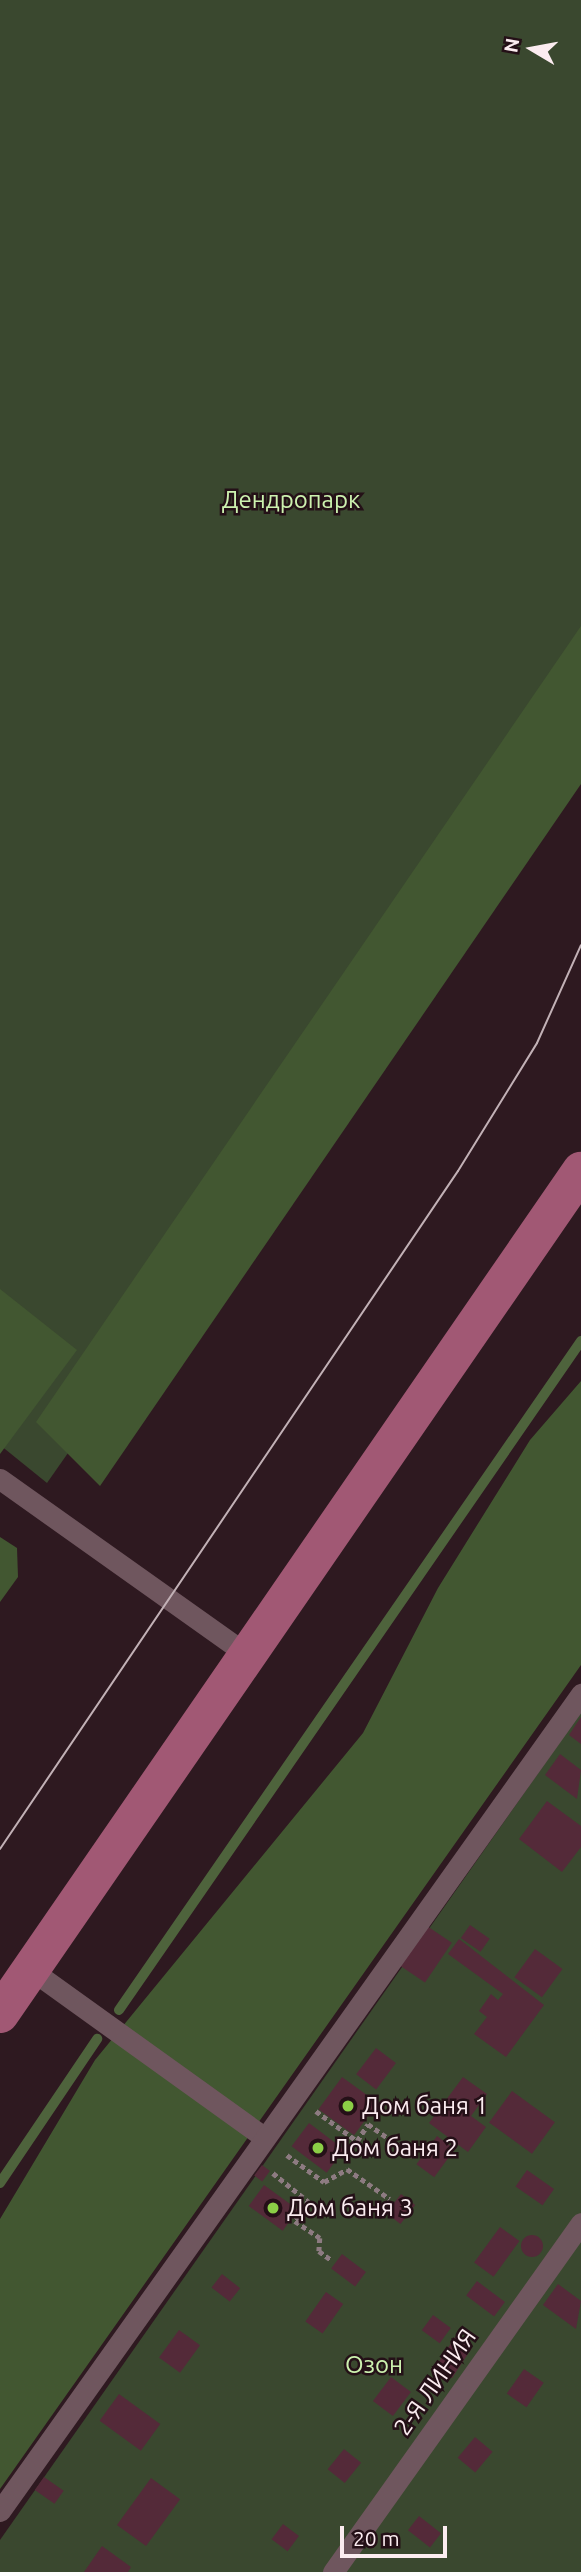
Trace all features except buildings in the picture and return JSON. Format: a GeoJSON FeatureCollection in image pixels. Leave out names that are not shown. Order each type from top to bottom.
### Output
{"type":"FeatureCollection","features":[{"type":"Feature","properties":{"kind":"main road"},"geometry":{"type":"LineString","coordinates":[[0,2014],[581,1171]]}},
{"type":"Feature","properties":{"kind":"lane"},"geometry":{"type":"LineString","coordinates":[[0,1479],[249,1656]]}},
{"type":"Feature","properties":{"kind":"lane"},"geometry":{"type":"LineString","coordinates":[[0,2511],[272,2143],[581,1693]]}},
{"type":"Feature","properties":{"kind":"lane"},"geometry":{"type":"LineString","coordinates":[[30,1969],[272,2143]]}},
{"type":"Feature","properties":{"kind":"lane","name":"2-Я ЛИНИЯ"},"geometry":{"type":"LineString","coordinates":[[332,2572],[581,2223]]}},
{"type":"Feature","properties":{"kind":"path"},"geometry":{"type":"LineString","coordinates":[[312,2109],[357,2141],[368,2124],[415,2157]]}},
{"type":"Feature","properties":{"kind":"path"},"geometry":{"type":"LineString","coordinates":[[272,2143],[324,2182],[347,2169],[390,2199]]}},
{"type":"Feature","properties":{"kind":"path"},"geometry":{"type":"LineString","coordinates":[[273,2165],[273,2174],[309,2202],[295,2221],[320,2238],[320,2252],[330,2259]]}},
{"type":"Feature","properties":{"kind":"green space","name":"Дендропарк"},"geometry":{"type":"Polygon","coordinates":[[[0,0],[581,0],[581,720],[47,1483],[0,1445],[0,0]]]}},
{"type":"Feature","properties":{"kind":"green space"},"geometry":{"type":"Polygon","coordinates":[[[581,626],[581,784],[100,1486],[36,1422],[581,626]]]}},
{"type":"Feature","properties":{"kind":"green space"},"geometry":{"type":"Polygon","coordinates":[[[0,1289],[77,1350],[0,1454],[0,1289]]]}},
{"type":"Feature","properties":{"kind":"green space"},"geometry":{"type":"Polygon","coordinates":[[[581,1381],[581,1665],[0,2489],[0,2219],[95,2060],[363,1733],[438,1588],[530,1440],[581,1381]]]}},
{"type":"Feature","properties":{"kind":"green space"},"geometry":{"type":"Polygon","coordinates":[[[0,1537],[17,1548],[18,1577],[0,1602],[0,1537]]]}},
{"type":"Feature","properties":{"kind":"green space","name":"Озон"},"geometry":{"type":"Polygon","coordinates":[[[581,1712],[581,2572],[0,2572],[0,2540],[581,1712]]]}},
{"type":"Feature","properties":{"kind":"waterway"},"geometry":{"type":"LineString","coordinates":[[119,2010],[581,1341]]}},
{"type":"Feature","properties":{"kind":"waterway"},"geometry":{"type":"LineString","coordinates":[[0,2183],[97,2039]]}},
{"type":"Feature","properties":{"kind":"tram line"},"geometry":{"type":"LineString","coordinates":[[0,1849],[458,1171],[537,1043],[581,945]]}},
{"type":"Feature","properties":{"kind":"place","name":"Дом баня 1"},"geometry":{"type":"Point","coordinates":[348,2106]}},
{"type":"Feature","properties":{"kind":"place","name":"Дом баня 2"},"geometry":{"type":"Point","coordinates":[318,2148]}},
{"type":"Feature","properties":{"kind":"place","name":"Дом баня 3"},"geometry":{"type":"Point","coordinates":[273,2208]}}]}
